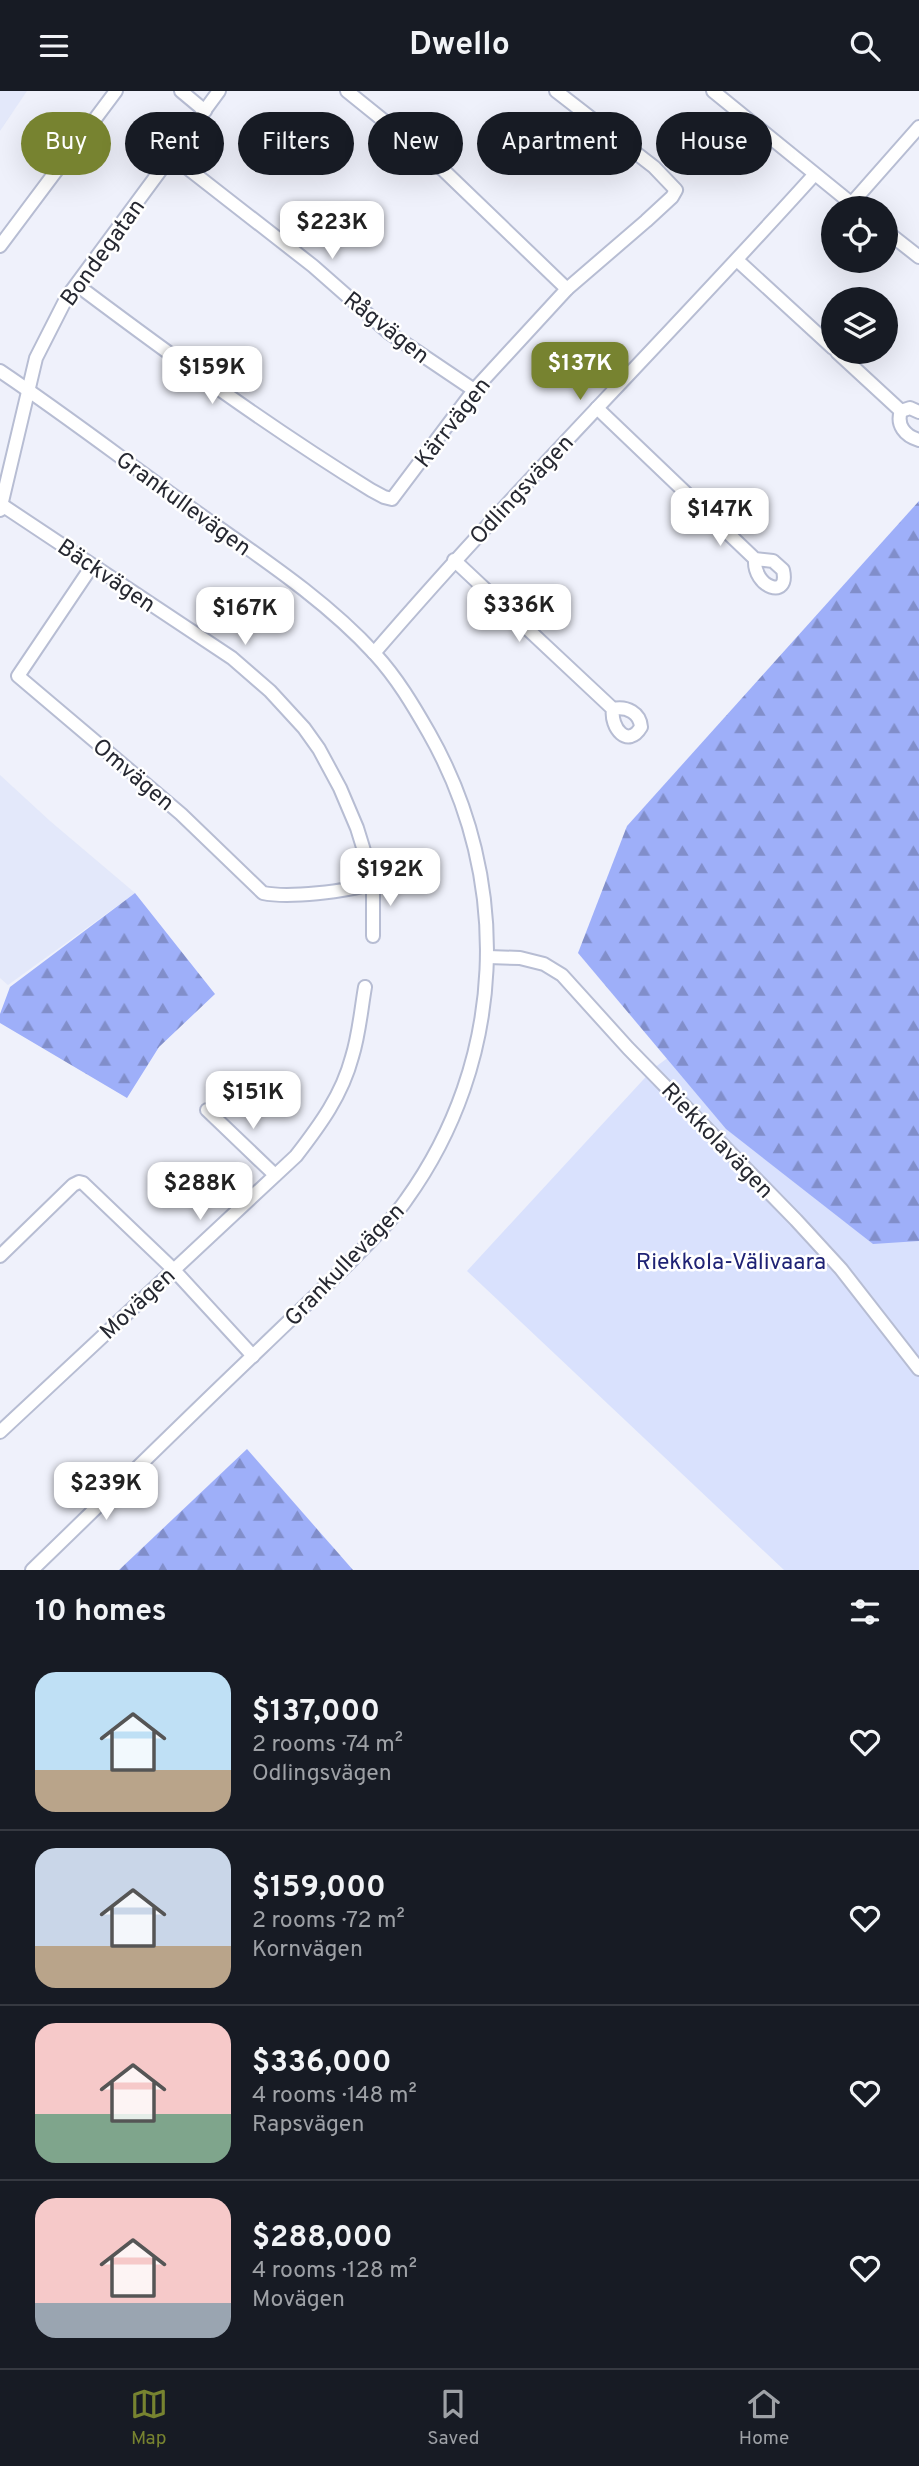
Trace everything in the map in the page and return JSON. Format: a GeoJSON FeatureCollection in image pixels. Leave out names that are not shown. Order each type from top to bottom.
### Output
{"type":"FeatureCollection","features":[{"type":"Feature","properties":{"kind":"street"},"geometry":{"type":"LineString","coordinates":[[0,246],[116,91]]}},
{"type":"Feature","properties":{"kind":"street"},"geometry":{"type":"LineString","coordinates":[[181,91],[205,111]]}},
{"type":"Feature","properties":{"kind":"street","name":"Bondegatan"},"geometry":{"type":"LineString","coordinates":[[205,111],[219,91]]}},
{"type":"Feature","properties":{"kind":"street"},"geometry":{"type":"LineString","coordinates":[[347,91],[435,162],[567,289]]}},
{"type":"Feature","properties":{"kind":"street","name":"Kärrvägen"},"geometry":{"type":"LineString","coordinates":[[77,285],[257,417],[384,497],[392,499],[474,390],[567,289],[672,197],[676,190],[615,135],[556,91]]}},
{"type":"Feature","properties":{"kind":"street"},"geometry":{"type":"LineString","coordinates":[[713,91],[841,196]]}},
{"type":"Feature","properties":{"kind":"street"},"geometry":{"type":"LineString","coordinates":[[862,196],[919,127]]}},
{"type":"Feature","properties":{"kind":"street","name":"Bondegatan"},"geometry":{"type":"LineString","coordinates":[[1,508],[27,389],[36,358],[49,330],[77,285],[158,175]]}},
{"type":"Feature","properties":{"kind":"street","name":"Rågvägen"},"geometry":{"type":"LineString","coordinates":[[196,175],[313,266],[388,332],[474,390]]}},
{"type":"Feature","properties":{"kind":"street","name":"Odlingsvägen"},"geometry":{"type":"LineString","coordinates":[[374,653],[454,561],[814,175]]}},
{"type":"Feature","properties":{"kind":"street"},"geometry":{"type":"LineString","coordinates":[[898,240],[919,257]]}},
{"type":"Feature","properties":{"kind":"street"},"geometry":{"type":"LineString","coordinates":[[737,260],[821,337]]}},
{"type":"Feature","properties":{"kind":"street"},"geometry":{"type":"LineString","coordinates":[[850,364],[901,411]]}},
{"type":"Feature","properties":{"kind":"street","name":"Grankullevägen"},"geometry":{"type":"LineString","coordinates":[[0,371],[288,579],[337,618],[374,653],[409,698],[441,755],[460,797],[473,840],[484,898],[488,957],[487,985],[477,1045],[463,1093],[431,1162],[392,1219],[32,1570]]}},
{"type":"Feature","properties":{"kind":"street"},"geometry":{"type":"LineString","coordinates":[[597,408],[755,559]]}},
{"type":"Feature","properties":{"kind":"street"},"geometry":{"type":"LineString","coordinates":[[901,411],[910,408],[919,412]]}},
{"type":"Feature","properties":{"kind":"street"},"geometry":{"type":"LineString","coordinates":[[901,411],[898,419],[901,427],[912,438],[919,440]]}},
{"type":"Feature","properties":{"kind":"street","name":"Bäckvägen"},"geometry":{"type":"LineString","coordinates":[[1,508],[232,658],[270,691],[304,728],[319,748],[340,787],[357,828],[370,870],[373,936]]}},
{"type":"Feature","properties":{"kind":"street"},"geometry":{"type":"LineString","coordinates":[[454,561],[613,709]]}},
{"type":"Feature","properties":{"kind":"street","name":"Omvägen"},"geometry":{"type":"LineString","coordinates":[[92,566],[18,676],[172,805],[262,893],[289,895],[357,888],[371,883]]}},
{"type":"Feature","properties":{"kind":"street","name":"Riekkolavägen"},"geometry":{"type":"LineString","coordinates":[[488,957],[520,958],[544,964],[562,975],[628,1048],[841,1269],[919,1369]]}},
{"type":"Feature","properties":{"kind":"street","name":"Movägen"},"geometry":{"type":"LineString","coordinates":[[0,1432],[296,1156],[318,1128],[342,1087],[353,1056],[365,987]]}},
{"type":"Feature","properties":{"kind":"street"},"geometry":{"type":"LineString","coordinates":[[207,1110],[275,1175]]}},
{"type":"Feature","properties":{"kind":"street"},"geometry":{"type":"LineString","coordinates":[[0,1256],[73,1185],[83,1183],[173,1269],[253,1356]]}},
{"type":"Feature","properties":{"kind":"shaded area"},"geometry":{"type":"Polygon","coordinates":[[[0,91],[27,91],[0,131],[0,91]]]}},
{"type":"Feature","properties":{"kind":"shaded area"},"geometry":{"type":"Polygon","coordinates":[[[0,775],[135,893],[8,985],[0,978],[0,775]]]}},
{"type":"Feature","properties":{"kind":"green space"},"geometry":{"type":"Polygon","coordinates":[[[919,501],[919,1241],[873,1244],[726,1129],[578,953],[627,826],[919,501]]]}},
{"type":"Feature","properties":{"kind":"green space","name":"Riekkola-Välivaara"},"geometry":{"type":"Polygon","coordinates":[[[919,884],[919,1570],[784,1570],[467,1271],[654,1068],[870,909],[919,884]]]}},
{"type":"Feature","properties":{"kind":"green space"},"geometry":{"type":"Polygon","coordinates":[[[135,893],[215,994],[159,1047],[127,1098],[0,1023],[0,1014],[10,987],[135,893]]]}},
{"type":"Feature","properties":{"kind":"green space"},"geometry":{"type":"Polygon","coordinates":[[[247,1449],[353,1570],[119,1570],[247,1449]]]}}]}
